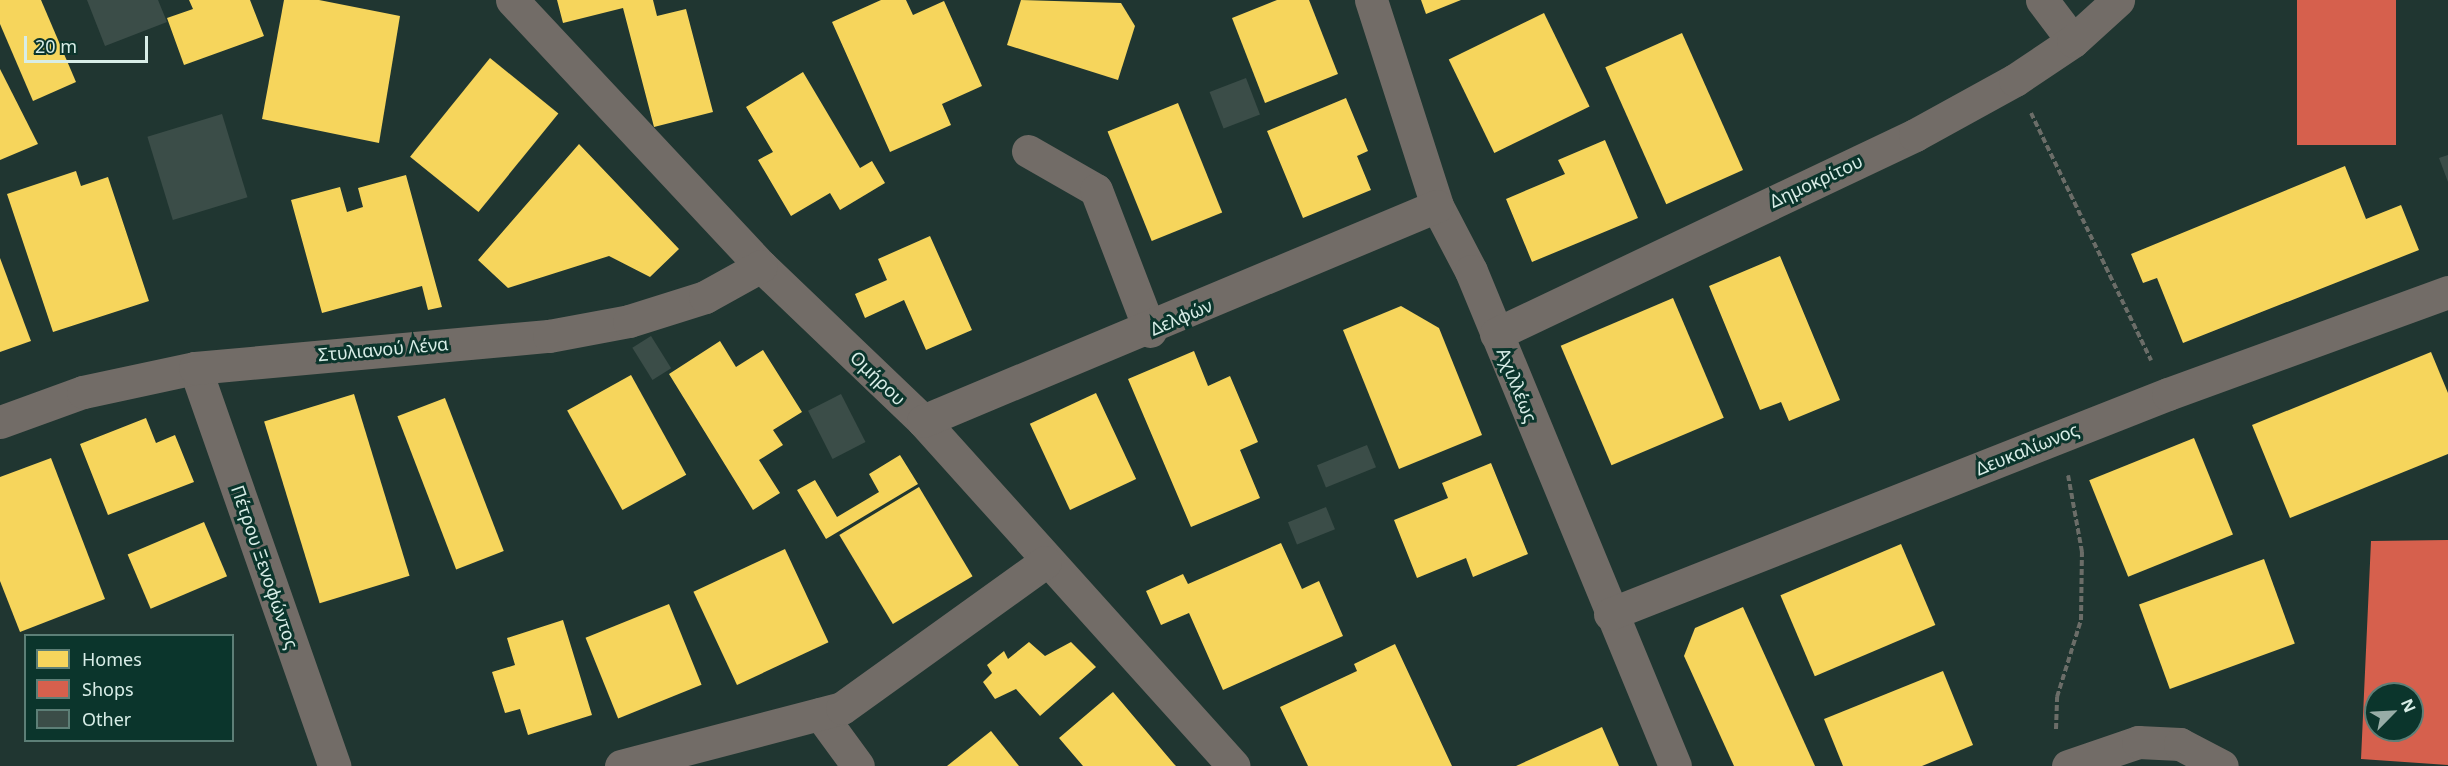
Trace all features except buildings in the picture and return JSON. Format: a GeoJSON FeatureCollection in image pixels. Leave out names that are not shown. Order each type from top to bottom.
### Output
{"type":"FeatureCollection","features":[{"type":"Feature","properties":{"kind":"street","name":"Ομήρου"},"geometry":{"type":"LineString","coordinates":[[512,0],[761,266],[923,421],[1045,562],[1234,766]]}},
{"type":"Feature","properties":{"kind":"street","name":"Αχιλλέως"},"geometry":{"type":"LineString","coordinates":[[1371,0],[1437,206],[1496,334],[1610,614],[1675,766]]}},
{"type":"Feature","properties":{"kind":"street"},"geometry":{"type":"LineString","coordinates":[[2042,0],[2073,41]]}},
{"type":"Feature","properties":{"kind":"street","name":"Δημοκρίτου"},"geometry":{"type":"LineString","coordinates":[[1496,334],[1915,135],[2015,80],[2073,41],[2118,0]]}},
{"type":"Feature","properties":{"kind":"street"},"geometry":{"type":"LineString","coordinates":[[1028,151],[1096,190],[1150,331]]}},
{"type":"Feature","properties":{"kind":"street","name":"Δελφών"},"geometry":{"type":"LineString","coordinates":[[923,421],[1150,331],[1437,206]]}},
{"type":"Feature","properties":{"kind":"street","name":"Στυλιανού Λένα"},"geometry":{"type":"LineString","coordinates":[[0,422],[83,393],[195,368],[549,336],[629,321],[705,297],[761,266]]}},
{"type":"Feature","properties":{"kind":"street","name":"Δευκαλίωνος"},"geometry":{"type":"LineString","coordinates":[[1610,614],[2168,394],[2448,292]]}},
{"type":"Feature","properties":{"kind":"street","name":"Πέτρου Ξενοφώντος"},"geometry":{"type":"LineString","coordinates":[[195,368],[334,766]]}},
{"type":"Feature","properties":{"kind":"street"},"geometry":{"type":"LineString","coordinates":[[621,766],[820,714],[851,702],[1045,562]]}},
{"type":"Feature","properties":{"kind":"street"},"geometry":{"type":"LineString","coordinates":[[820,714],[858,766]]}},
{"type":"Feature","properties":{"kind":"street"},"geometry":{"type":"LineString","coordinates":[[2063,752],[2138,742],[2180,744],[2222,766]]}},
{"type":"Feature","properties":{"kind":"path"},"geometry":{"type":"LineString","coordinates":[[2015,80],[2168,394]]}},
{"type":"Feature","properties":{"kind":"path"},"geometry":{"type":"LineString","coordinates":[[2054,438],[2074,492],[2082,552],[2081,620],[2057,697],[2063,752]]}}]}
